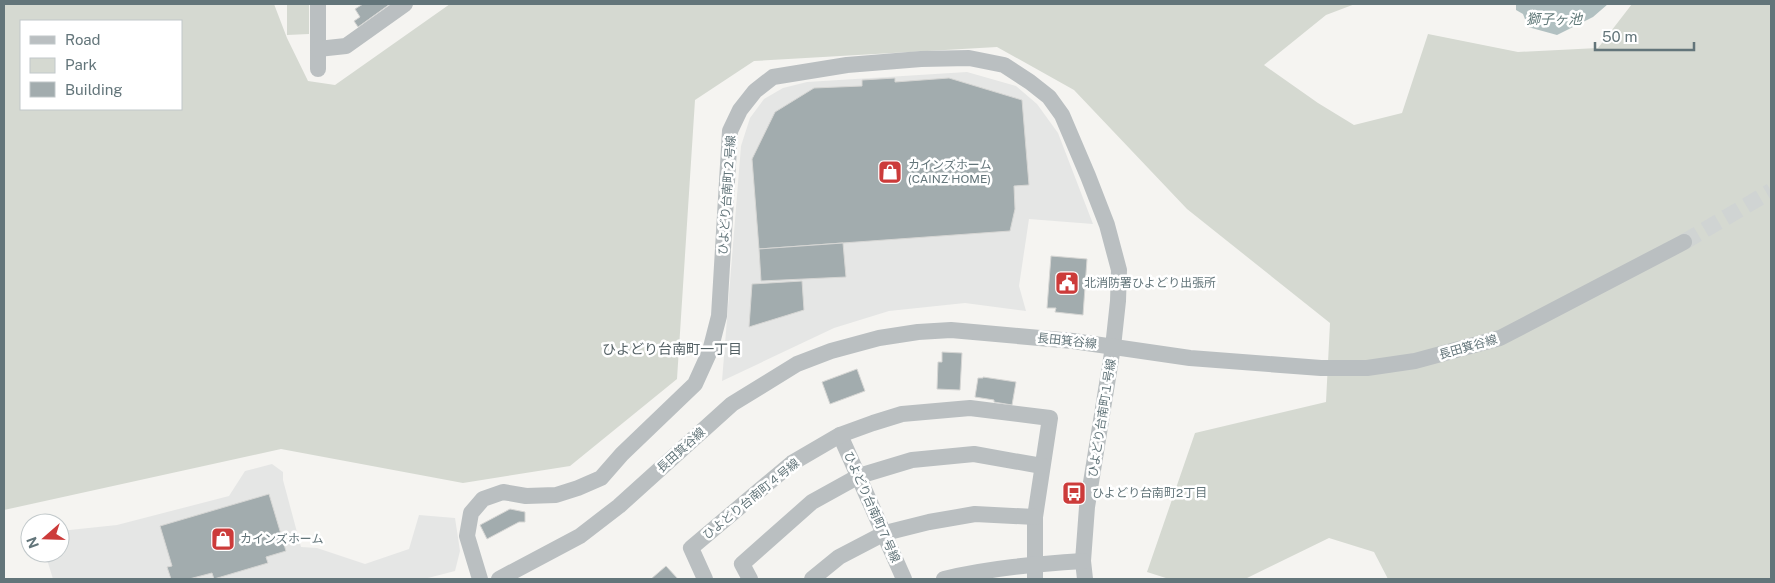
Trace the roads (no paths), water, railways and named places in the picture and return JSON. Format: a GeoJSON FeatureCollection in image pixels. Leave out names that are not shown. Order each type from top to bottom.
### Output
{"type":"FeatureCollection","features":[{"type":"Feature","properties":{"kind":"street"},"geometry":{"type":"LineString","coordinates":[[318,4],[318,69]]}},
{"type":"Feature","properties":{"kind":"street"},"geometry":{"type":"LineString","coordinates":[[318,49],[346,46],[405,4]]}},
{"type":"Feature","properties":{"kind":"street","name":"ひよどり台南町２号線"},"geometry":{"type":"LineString","coordinates":[[480,579],[467,536],[471,513],[484,499],[503,492],[526,496],[556,495],[601,478],[622,454],[695,384],[710,351],[718,316],[730,131],[740,110],[755,91],[773,77],[847,65],[921,59],[969,58],[1004,65],[1049,97],[1062,115],[1108,225],[1119,270],[1113,347]]}},
{"type":"Feature","properties":{"kind":"street","name":"長田箕谷線"},"geometry":{"type":"LineString","coordinates":[[499,579],[580,536],[619,506],[732,404],[797,364],[823,354],[879,338],[918,332],[951,330],[1113,347],[1190,358],[1321,368],[1367,368],[1415,361],[1500,338],[1684,242]]}},
{"type":"Feature","properties":{"kind":"street","name":"ひよどり台南町１号線"},"geometry":{"type":"LineString","coordinates":[[1085,579],[1083,561],[1087,507],[1113,347]]}},
{"type":"Feature","properties":{"kind":"street","name":"ひよどり台南町４号線"},"geometry":{"type":"LineString","coordinates":[[704,579],[691,548],[792,463],[840,435],[873,422],[902,414],[970,408],[1050,418],[1035,517],[1034,572]]}},
{"type":"Feature","properties":{"kind":"street","name":"ひよどり台南町７号線"},"geometry":{"type":"LineString","coordinates":[[840,435],[860,476],[904,579]]}},
{"type":"Feature","properties":{"kind":"street"},"geometry":{"type":"LineString","coordinates":[[750,579],[742,564],[812,502],[860,476],[912,460],[974,454],[1042,466]]}},
{"type":"Feature","properties":{"kind":"street"},"geometry":{"type":"LineString","coordinates":[[812,579],[838,557],[885,533],[929,522],[975,514],[1035,517]]}},
{"type":"Feature","properties":{"kind":"street"},"geometry":{"type":"LineString","coordinates":[[944,579],[973,572],[1034,572],[1083,561]]}},
{"type":"Feature","properties":{"kind":"water","name":"獅子ヶ池"},"geometry":{"type":"Polygon","coordinates":[[[1516,4],[1608,4],[1593,17],[1557,35],[1528,27],[1523,14],[1516,10],[1516,4]]]}},
{"type":"Feature","properties":{"kind":"tunnel"},"geometry":{"type":"LineString","coordinates":[[1684,242],[1771,191]]}},
{"type":"Feature","properties":{"kind":"place","name":"カインズホーム (CAINZ HOME)"},"geometry":{"type":"Point","coordinates":[890,172]}},
{"type":"Feature","properties":{"kind":"place","name":"北消防署ひよどり出張所"},"geometry":{"type":"Point","coordinates":[1067,283]}},
{"type":"Feature","properties":{"kind":"place","name":"ひよどり台南町2丁目"},"geometry":{"type":"Point","coordinates":[1074,493]}},
{"type":"Feature","properties":{"kind":"place","name":"カインズホーム"},"geometry":{"type":"Point","coordinates":[223,539]}},
{"type":"Feature","properties":{"kind":"district","name":"ひよどり台南町一丁目"},"geometry":{"type":"Point","coordinates":[672,349]}}]}
